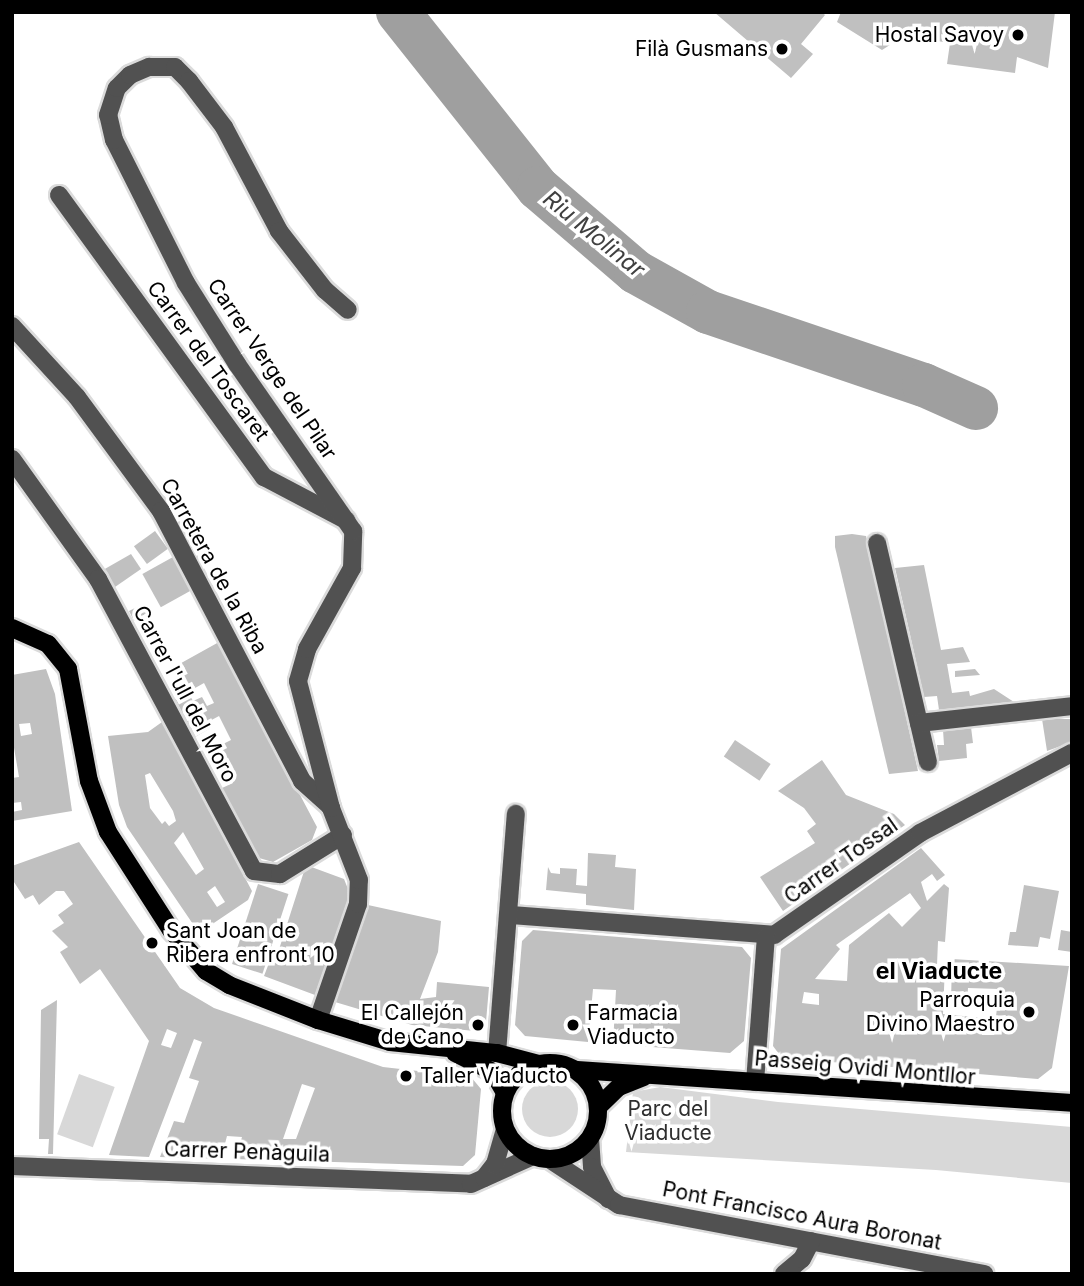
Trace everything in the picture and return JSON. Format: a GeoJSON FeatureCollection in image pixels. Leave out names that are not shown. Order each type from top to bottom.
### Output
{"type":"FeatureCollection","features":[{"type":"Feature","properties":{"kind":"main road"},"geometry":{"type":"LineString","coordinates":[[12,628],[48,644],[68,669],[89,781],[108,832],[194,960],[219,981],[317,1020],[390,1042],[497,1053],[539,1063],[555,1062],[577,1070],[592,1087],[598,1107],[590,1138],[574,1152],[541,1158],[519,1148],[505,1130],[501,1108],[505,1093],[516,1076],[539,1063]]}},
{"type":"Feature","properties":{"kind":"main road"},"geometry":{"type":"LineString","coordinates":[[449,1050],[493,1072],[505,1093]]}},
{"type":"Feature","properties":{"kind":"main road","name":"Passeig Ovidi Montllor"},"geometry":{"type":"LineString","coordinates":[[577,1070],[1072,1103]]}},
{"type":"Feature","properties":{"kind":"main road","name":"Passeig Ovidi Montllor"},"geometry":{"type":"LineString","coordinates":[[598,1107],[619,1087],[654,1074]]}},
{"type":"Feature","properties":{"kind":"street","name":"Carrer Verge del Pilar"},"geometry":{"type":"LineString","coordinates":[[317,1020],[359,897],[359,880],[331,807],[298,681],[307,649],[352,568],[353,531],[237,364],[193,295],[114,140],[108,115],[117,88],[130,75],[149,67],[175,67],[189,81],[224,127],[279,231],[325,290],[348,310]]}},
{"type":"Feature","properties":{"kind":"street","name":"Carrer del Toscaret"},"geometry":{"type":"LineString","coordinates":[[59,195],[264,477],[349,522]]}},
{"type":"Feature","properties":{"kind":"street","name":"Carretera de la Riba"},"geometry":{"type":"LineString","coordinates":[[12,326],[77,397],[162,511],[302,781],[331,807]]}},
{"type":"Feature","properties":{"kind":"street","name":"Carrer l'ull del Moro"},"geometry":{"type":"LineString","coordinates":[[12,459],[105,592],[254,871],[280,874],[342,835]]}},
{"type":"Feature","properties":{"kind":"street"},"geometry":{"type":"LineString","coordinates":[[877,543],[928,762]]}},
{"type":"Feature","properties":{"kind":"street"},"geometry":{"type":"LineString","coordinates":[[919,723],[1072,706]]}},
{"type":"Feature","properties":{"kind":"street","name":"Carrer Tossal"},"geometry":{"type":"LineString","coordinates":[[766,936],[780,932],[920,833],[1072,753]]}},
{"type":"Feature","properties":{"kind":"street"},"geometry":{"type":"LineString","coordinates":[[497,1053],[516,814]]}},
{"type":"Feature","properties":{"kind":"street"},"geometry":{"type":"LineString","coordinates":[[510,915],[766,936],[755,1082]]}},
{"type":"Feature","properties":{"kind":"street"},"geometry":{"type":"LineString","coordinates":[[480,1183],[495,1164],[505,1130]]}},
{"type":"Feature","properties":{"kind":"street"},"geometry":{"type":"LineString","coordinates":[[590,1138],[596,1180],[611,1201]]}},
{"type":"Feature","properties":{"kind":"street","name":"Carrer Penàguila"},"geometry":{"type":"LineString","coordinates":[[12,1167],[480,1183],[541,1158]]}},
{"type":"Feature","properties":{"kind":"street","name":"Pont Francisco Aura Boronat"},"geometry":{"type":"LineString","coordinates":[[541,1158],[611,1201],[985,1274]]}},
{"type":"Feature","properties":{"kind":"street"},"geometry":{"type":"LineString","coordinates":[[784,1274],[802,1259],[811,1241]]}},
{"type":"Feature","properties":{"kind":"green space"},"geometry":{"type":"Polygon","coordinates":[[[79,1074],[115,1087],[93,1147],[57,1134],[79,1074]]]}},
{"type":"Feature","properties":{"kind":"green space"},"geometry":{"type":"Polygon","coordinates":[[[544,1081],[556,1081],[566,1085],[574,1093],[578,1109],[574,1125],[566,1133],[556,1137],[544,1137],[534,1133],[526,1125],[522,1115],[522,1103],[526,1093],[534,1085],[544,1081]]]}},
{"type":"Feature","properties":{"kind":"green space","name":"Parc del Viaducte"},"geometry":{"type":"Polygon","coordinates":[[[660,1087],[778,1102],[1072,1127],[1072,1183],[936,1170],[626,1152],[633,1092],[660,1087]]]}},
{"type":"Feature","properties":{"kind":"building","name":"Filà Gusmans"},"geometry":{"type":"Polygon","coordinates":[[[714,12],[822,12],[825,15],[801,44],[813,54],[791,78],[714,12]]]}},
{"type":"Feature","properties":{"kind":"building"},"geometry":{"type":"Polygon","coordinates":[[[841,12],[1055,12],[1048,68],[1017,57],[1015,73],[947,64],[950,43],[904,36],[882,50],[837,22],[841,12]]]}},
{"type":"Feature","properties":{"kind":"building"},"geometry":{"type":"Polygon","coordinates":[[[155,531],[168,549],[147,564],[134,546],[155,531]]]}},
{"type":"Feature","properties":{"kind":"building"},"geometry":{"type":"Polygon","coordinates":[[[835,536],[866,536],[918,771],[889,774],[835,547],[835,536]]]}},
{"type":"Feature","properties":{"kind":"building"},"geometry":{"type":"Polygon","coordinates":[[[131,554],[141,569],[115,587],[103,570],[131,554]]]}},
{"type":"Feature","properties":{"kind":"building"},"geometry":{"type":"Polygon","coordinates":[[[173,557],[191,590],[161,607],[142,574],[173,557]]]}},
{"type":"Feature","properties":{"kind":"building"},"geometry":{"type":"Polygon","coordinates":[[[924,565],[941,650],[963,647],[970,662],[947,664],[952,693],[969,691],[970,696],[994,689],[1014,702],[939,710],[937,696],[924,697],[895,568],[924,565]]]}},
{"type":"Feature","properties":{"kind":"building"},"geometry":{"type":"Polygon","coordinates":[[[143,604],[147,613],[134,621],[129,611],[143,604]]]}},
{"type":"Feature","properties":{"kind":"building"},"geometry":{"type":"Polygon","coordinates":[[[219,642],[317,827],[312,840],[273,862],[259,858],[222,788],[233,783],[220,757],[224,754],[219,746],[231,740],[219,716],[206,723],[209,729],[195,737],[175,699],[188,692],[174,667],[219,642]],[[204,683],[188,692],[193,701],[202,697],[207,706],[214,703],[204,683]]]}},
{"type":"Feature","properties":{"kind":"building"},"geometry":{"type":"Polygon","coordinates":[[[46,669],[55,694],[72,811],[12,821],[12,812],[22,810],[21,802],[12,803],[12,778],[19,777],[12,736],[12,675],[46,669]],[[30,723],[19,724],[21,736],[32,734],[30,723]]]}},
{"type":"Feature","properties":{"kind":"building"},"geometry":{"type":"Polygon","coordinates":[[[975,669],[980,675],[955,677],[955,671],[975,669]]]}},
{"type":"Feature","properties":{"kind":"building"},"geometry":{"type":"Polygon","coordinates":[[[1042,719],[1072,719],[1072,742],[1047,751],[1042,719]]]}},
{"type":"Feature","properties":{"kind":"building"},"geometry":{"type":"Polygon","coordinates":[[[162,722],[252,891],[248,900],[199,933],[127,827],[119,805],[108,736],[148,732],[162,722]],[[150,773],[145,775],[150,808],[162,824],[165,821],[169,826],[176,821],[173,811],[150,773]],[[183,832],[174,843],[196,875],[204,869],[183,832]],[[215,886],[207,892],[217,907],[225,902],[215,886]]]}},
{"type":"Feature","properties":{"kind":"building"},"geometry":{"type":"Polygon","coordinates":[[[971,727],[973,743],[966,744],[967,758],[939,761],[937,745],[944,745],[943,730],[971,727]]]}},
{"type":"Feature","properties":{"kind":"building"},"geometry":{"type":"Polygon","coordinates":[[[735,740],[771,764],[759,781],[724,757],[735,740]]]}},
{"type":"Feature","properties":{"kind":"building"},"geometry":{"type":"Polygon","coordinates":[[[822,760],[846,795],[894,814],[905,825],[783,911],[760,877],[815,843],[807,831],[816,824],[804,808],[778,791],[822,760]]]}},
{"type":"Feature","properties":{"kind":"building"},"geometry":{"type":"Polygon","coordinates":[[[79,842],[180,988],[214,1008],[383,1067],[471,1077],[481,1089],[475,1155],[463,1166],[235,1159],[242,1137],[227,1136],[221,1159],[160,1157],[174,1121],[184,1123],[199,1081],[189,1078],[202,1042],[194,1039],[149,1157],[109,1155],[149,1041],[100,969],[80,984],[60,952],[68,947],[52,931],[64,923],[58,915],[73,904],[64,891],[56,891],[39,905],[33,895],[25,899],[12,879],[12,866],[79,842]],[[167,1029],[161,1045],[171,1048],[177,1033],[167,1029]],[[302,1084],[283,1139],[296,1139],[315,1088],[302,1084]]]}},
{"type":"Feature","properties":{"kind":"building"},"geometry":{"type":"Polygon","coordinates":[[[921,848],[945,875],[937,881],[932,874],[921,882],[927,901],[944,884],[949,888],[945,942],[938,941],[937,965],[945,965],[943,1014],[983,1018],[982,1035],[994,1035],[999,989],[968,988],[967,1003],[951,1002],[952,959],[1069,966],[1052,1068],[1038,1079],[782,1058],[773,1046],[781,949],[921,848]],[[910,893],[836,945],[840,949],[815,979],[847,981],[849,945],[889,913],[902,927],[921,908],[910,893]],[[804,992],[802,1003],[819,1005],[819,994],[804,992]]]}},
{"type":"Feature","properties":{"kind":"building"},"geometry":{"type":"Polygon","coordinates":[[[588,853],[616,855],[615,867],[636,869],[634,910],[586,905],[586,894],[546,890],[548,867],[551,873],[560,874],[560,868],[577,869],[576,885],[587,886],[588,853]]]}},
{"type":"Feature","properties":{"kind":"building"},"geometry":{"type":"Polygon","coordinates":[[[306,865],[344,879],[350,894],[315,995],[264,976],[269,963],[274,965],[306,865]]]}},
{"type":"Feature","properties":{"kind":"building"},"geometry":{"type":"Polygon","coordinates":[[[258,884],[288,894],[262,974],[232,964],[258,884]]]}},
{"type":"Feature","properties":{"kind":"building"},"geometry":{"type":"Polygon","coordinates":[[[1024,885],[1059,891],[1050,939],[1040,937],[1038,947],[1008,945],[1010,932],[1016,932],[1024,885]]]}},
{"type":"Feature","properties":{"kind":"building"},"geometry":{"type":"Polygon","coordinates":[[[368,905],[441,921],[438,952],[420,999],[436,997],[437,982],[489,987],[486,1022],[475,1031],[412,1025],[335,1002],[368,905]]]}},
{"type":"Feature","properties":{"kind":"building"},"geometry":{"type":"Polygon","coordinates":[[[533,930],[742,947],[751,958],[744,1041],[730,1053],[613,1044],[616,990],[593,989],[588,1042],[525,1036],[515,1025],[522,941],[533,930]]]}},
{"type":"Feature","properties":{"kind":"building"},"geometry":{"type":"Polygon","coordinates":[[[1061,930],[1072,932],[1072,952],[1058,950],[1061,930]]]}},
{"type":"Feature","properties":{"kind":"building"},"geometry":{"type":"Polygon","coordinates":[[[57,1000],[53,1154],[48,1154],[49,1139],[39,1139],[41,1010],[57,1000]]]}},
{"type":"Feature","properties":{"kind":"waterway","name":"Riu Molinar"},"geometry":{"type":"LineString","coordinates":[[398,12],[538,188],[636,272],[708,312],[924,385],[976,408]]}},
{"type":"Feature","properties":{"kind":"place","name":"Hostal Savoy"},"geometry":{"type":"Point","coordinates":[1018,35]}},
{"type":"Feature","properties":{"kind":"place","name":"Filà Gusmans"},"geometry":{"type":"Point","coordinates":[782,49]}},
{"type":"Feature","properties":{"kind":"place","name":"Sant Joan de Ribera enfront 10"},"geometry":{"type":"Point","coordinates":[152,943]}},
{"type":"Feature","properties":{"kind":"place","name":"Parroquia Divino Maestro"},"geometry":{"type":"Point","coordinates":[1029,1012]}},
{"type":"Feature","properties":{"kind":"place","name":"El Callejón de Cano"},"geometry":{"type":"Point","coordinates":[478,1025]}},
{"type":"Feature","properties":{"kind":"place","name":"Farmacia Viaducto"},"geometry":{"type":"Point","coordinates":[573,1025]}},
{"type":"Feature","properties":{"kind":"place","name":"Taller Viaducto"},"geometry":{"type":"Point","coordinates":[406,1076]}},
{"type":"Feature","properties":{"kind":"district","name":"el Viaducte"},"geometry":{"type":"Point","coordinates":[939,971]}}]}
